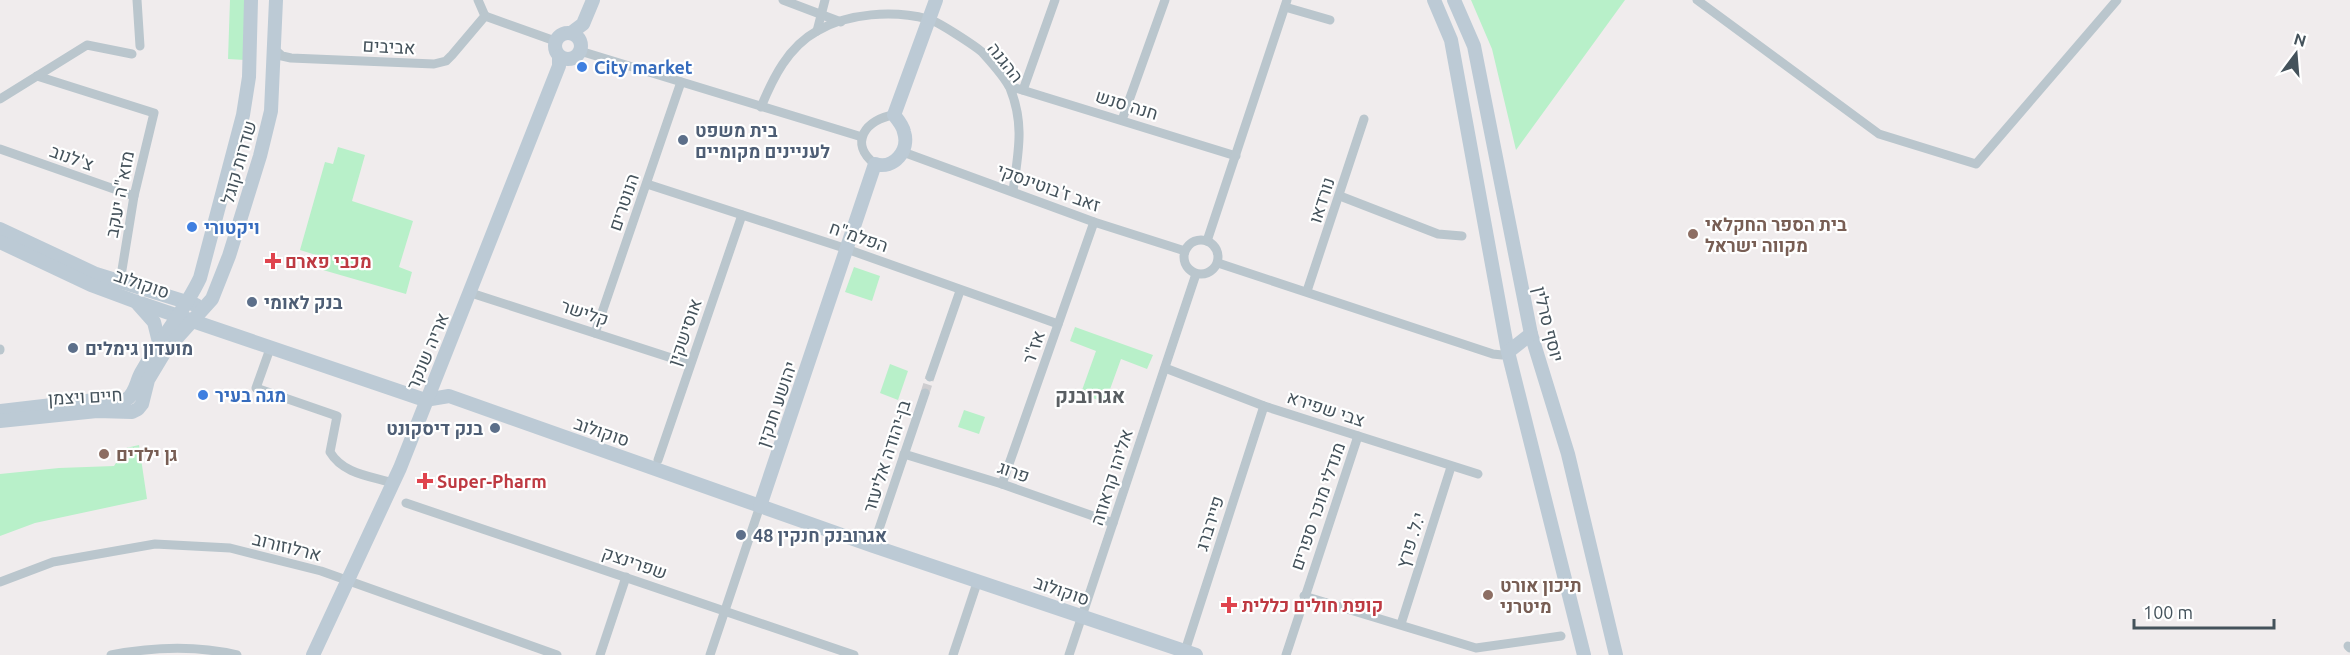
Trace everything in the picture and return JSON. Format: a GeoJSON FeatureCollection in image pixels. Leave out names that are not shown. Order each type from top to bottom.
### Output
{"type":"FeatureCollection","features":[{"type":"Feature","properties":{"kind":"street"},"geometry":{"type":"LineString","coordinates":[[137,0],[140,46]]}},
{"type":"Feature","properties":{"kind":"street","name":"שדרות קוגל"},"geometry":{"type":"LineString","coordinates":[[185,317],[188,302],[200,278],[243,115],[249,76],[251,0]]}},
{"type":"Feature","properties":{"kind":"street","name":"שדרות קוגל"},"geometry":{"type":"LineString","coordinates":[[185,317],[205,308],[212,299],[229,256],[260,156],[271,111],[276,0]]}},
{"type":"Feature","properties":{"kind":"street"},"geometry":{"type":"LineString","coordinates":[[478,0],[485,16],[555,41]]}},
{"type":"Feature","properties":{"kind":"street"},"geometry":{"type":"LineString","coordinates":[[580,51],[570,59],[559,56],[554,49],[555,41],[563,33],[571,33],[583,24],[593,0]]}},
{"type":"Feature","properties":{"kind":"street"},"geometry":{"type":"LineString","coordinates":[[783,0],[841,22]]}},
{"type":"Feature","properties":{"kind":"street"},"geometry":{"type":"LineString","coordinates":[[817,31],[825,0]]}},
{"type":"Feature","properties":{"kind":"street"},"geometry":{"type":"LineString","coordinates":[[894,115],[936,0]]}},
{"type":"Feature","properties":{"kind":"street"},"geometry":{"type":"LineString","coordinates":[[1023,90],[1055,0]]}},
{"type":"Feature","properties":{"kind":"street"},"geometry":{"type":"LineString","coordinates":[[1122,120],[1165,0]]}},
{"type":"Feature","properties":{"kind":"street"},"geometry":{"type":"LineString","coordinates":[[1434,0],[1450,40],[1508,352],[1584,655]]}},
{"type":"Feature","properties":{"kind":"street","name":"יוסף סרלין"},"geometry":{"type":"LineString","coordinates":[[1454,0],[1474,46],[1531,334],[1568,454],[1616,655]]}},
{"type":"Feature","properties":{"kind":"street"},"geometry":{"type":"LineString","coordinates":[[1697,0],[1879,134],[1976,164],[2117,0]]}},
{"type":"Feature","properties":{"kind":"street"},"geometry":{"type":"LineString","coordinates":[[1207,241],[1286,4],[1330,20]]}},
{"type":"Feature","properties":{"kind":"street","name":"ההגנה"},"geometry":{"type":"LineString","coordinates":[[761,107],[771,82],[783,62],[801,43],[817,31],[841,22],[880,14],[930,19],[981,51],[1009,86],[1021,131],[1012,191]]}},
{"type":"Feature","properties":{"kind":"street","name":"אביבים"},"geometry":{"type":"LineString","coordinates":[[274,49],[282,56],[291,58],[434,64],[446,61],[485,16]]}},
{"type":"Feature","properties":{"kind":"street"},"geometry":{"type":"LineString","coordinates":[[571,33],[580,40],[580,51]]}},
{"type":"Feature","properties":{"kind":"street"},"geometry":{"type":"LineString","coordinates":[[0,99],[87,45],[132,54]]}},
{"type":"Feature","properties":{"kind":"street"},"geometry":{"type":"LineString","coordinates":[[580,51],[862,137]]}},
{"type":"Feature","properties":{"kind":"street","name":"אריה שנקר"},"geometry":{"type":"LineString","coordinates":[[313,655],[393,483],[425,400],[471,293],[559,66],[559,56]]}},
{"type":"Feature","properties":{"kind":"street","name":"מזא\"ה יעקב"},"geometry":{"type":"LineString","coordinates":[[37,76],[154,113],[134,196],[120,282]]}},
{"type":"Feature","properties":{"kind":"street","name":"הנוטרים"},"geometry":{"type":"LineString","coordinates":[[595,333],[681,82]]}},
{"type":"Feature","properties":{"kind":"street","name":"חנה סנש"},"geometry":{"type":"LineString","coordinates":[[1009,86],[1236,156]]}},
{"type":"Feature","properties":{"kind":"street"},"geometry":{"type":"LineString","coordinates":[[894,115],[904,132],[903,152],[888,165],[875,164],[864,151],[862,137],[870,124],[884,116],[894,115]]}},
{"type":"Feature","properties":{"kind":"street","name":"נורדאו"},"geometry":{"type":"LineString","coordinates":[[1307,291],[1364,119]]}},
{"type":"Feature","properties":{"kind":"street","name":"צ'לנוב"},"geometry":{"type":"LineString","coordinates":[[0,149],[134,196]]}},
{"type":"Feature","properties":{"kind":"street","name":"זאב ז'בוטינסקי"},"geometry":{"type":"LineString","coordinates":[[903,152],[1094,222],[1185,251]]}},
{"type":"Feature","properties":{"kind":"street","name":"יהושע חנקין"},"geometry":{"type":"LineString","coordinates":[[710,655],[875,164]]}},
{"type":"Feature","properties":{"kind":"street","name":"הפלמ\"ח"},"geometry":{"type":"LineString","coordinates":[[647,184],[847,249],[1058,324]]}},
{"type":"Feature","properties":{"kind":"street"},"geometry":{"type":"LineString","coordinates":[[1340,196],[1438,234],[1462,236]]}},
{"type":"Feature","properties":{"kind":"street","name":"אוסישקין"},"geometry":{"type":"LineString","coordinates":[[658,460],[742,215]]}},
{"type":"Feature","properties":{"kind":"street","name":"אז\"ר"},"geometry":{"type":"LineString","coordinates":[[1002,484],[1094,222]]}},
{"type":"Feature","properties":{"kind":"street","name":"סוקולוב"},"geometry":{"type":"LineString","coordinates":[[0,229],[96,274],[205,308]]}},
{"type":"Feature","properties":{"kind":"street"},"geometry":{"type":"LineString","coordinates":[[1196,241],[1207,241],[1216,247],[1218,263],[1212,272],[1202,275],[1191,272],[1184,262],[1185,251],[1196,241]]}},
{"type":"Feature","properties":{"kind":"street","name":"סוקולוב"},"geometry":{"type":"LineString","coordinates":[[0,242],[91,285],[134,301],[425,400],[449,396],[760,506],[1190,653]]}},
{"type":"Feature","properties":{"kind":"street"},"geometry":{"type":"LineString","coordinates":[[1218,263],[1493,354],[1502,355],[1508,352],[1531,334]]}},
{"type":"Feature","properties":{"kind":"street","name":"אליהו קראוזה"},"geometry":{"type":"LineString","coordinates":[[1069,655],[1196,274]]}},
{"type":"Feature","properties":{"kind":"street"},"geometry":{"type":"LineString","coordinates":[[930,377],[960,291]]}},
{"type":"Feature","properties":{"kind":"street","name":"קלישר"},"geometry":{"type":"LineString","coordinates":[[471,293],[690,364]]}},
{"type":"Feature","properties":{"kind":"street"},"geometry":{"type":"LineString","coordinates":[[134,301],[154,322],[159,342]]}},
{"type":"Feature","properties":{"kind":"street","name":"חיים ויצמן"},"geometry":{"type":"LineString","coordinates":[[0,411],[129,399],[138,377],[159,342],[185,317]]}},
{"type":"Feature","properties":{"kind":"street","name":"חיים ויצמן"},"geometry":{"type":"LineString","coordinates":[[0,421],[97,411],[132,412],[138,409],[142,404],[148,380],[176,336],[185,317]]}},
{"type":"Feature","properties":{"kind":"street"},"geometry":{"type":"LineString","coordinates":[[271,346],[256,388],[337,416],[330,447],[333,458],[345,469],[393,483]]}},
{"type":"Feature","properties":{"kind":"street"},"geometry":{"type":"LineString","coordinates":[[1493,354],[1505,363],[1515,377]]}},
{"type":"Feature","properties":{"kind":"street","name":"צבי שפירא"},"geometry":{"type":"LineString","coordinates":[[1165,368],[1264,406],[1478,474]]}},
{"type":"Feature","properties":{"kind":"street","name":"בן-יהודה אליעזר"},"geometry":{"type":"LineString","coordinates":[[879,529],[925,393]]}},
{"type":"Feature","properties":{"kind":"street","name":"פיירברג"},"geometry":{"type":"LineString","coordinates":[[1190,653],[1264,406]]}},
{"type":"Feature","properties":{"kind":"street","name":"מנדלי מוכר ספרים"},"geometry":{"type":"LineString","coordinates":[[1286,655],[1358,436]]}},
{"type":"Feature","properties":{"kind":"street","name":"פרוג"},"geometry":{"type":"LineString","coordinates":[[904,454],[1002,484],[1113,523]]}},
{"type":"Feature","properties":{"kind":"street","name":"י.ל. פרץ"},"geometry":{"type":"LineString","coordinates":[[1401,624],[1451,467]]}},
{"type":"Feature","properties":{"kind":"street","name":"שפרינצק"},"geometry":{"type":"LineString","coordinates":[[406,503],[725,610],[824,650],[854,655]]}},
{"type":"Feature","properties":{"kind":"street","name":"ארלוזורוב"},"geometry":{"type":"LineString","coordinates":[[0,582],[53,562],[155,544],[230,548],[299,565],[347,580],[557,655]]}},
{"type":"Feature","properties":{"kind":"street"},"geometry":{"type":"LineString","coordinates":[[600,655],[626,576]]}},
{"type":"Feature","properties":{"kind":"street"},"geometry":{"type":"LineString","coordinates":[[953,655],[978,580]]}},
{"type":"Feature","properties":{"kind":"street"},"geometry":{"type":"LineString","coordinates":[[1304,596],[1476,648],[1562,636]]}},
{"type":"Feature","properties":{"kind":"street"},"geometry":{"type":"LineString","coordinates":[[111,655],[172,648],[212,649],[237,655]]}},
{"type":"Feature","properties":{"kind":"green space"},"geometry":{"type":"Polygon","coordinates":[[[230,0],[247,0],[245,60],[228,59],[230,0]]]}},
{"type":"Feature","properties":{"kind":"green space"},"geometry":{"type":"Polygon","coordinates":[[[1471,0],[1625,0],[1516,150],[1492,49],[1471,0]]]}},
{"type":"Feature","properties":{"kind":"green space"},"geometry":{"type":"Polygon","coordinates":[[[338,147],[365,155],[352,201],[413,221],[399,267],[412,272],[406,294],[316,268],[319,256],[300,250],[325,162],[333,164],[338,147]]]}},
{"type":"Feature","properties":{"kind":"green space"},"geometry":{"type":"Polygon","coordinates":[[[854,267],[880,276],[872,301],[845,292],[854,267]]]}},
{"type":"Feature","properties":{"kind":"green space"},"geometry":{"type":"Polygon","coordinates":[[[1075,327],[1153,355],[1147,369],[1121,359],[1105,403],[1081,393],[1096,351],[1070,341],[1075,327]]]}},
{"type":"Feature","properties":{"kind":"green space"},"geometry":{"type":"Polygon","coordinates":[[[890,364],[908,371],[898,400],[880,393],[890,364]]]}},
{"type":"Feature","properties":{"kind":"green space"},"geometry":{"type":"Polygon","coordinates":[[[964,410],[985,417],[979,434],[958,427],[964,410]]]}},
{"type":"Feature","properties":{"kind":"green space"},"geometry":{"type":"Polygon","coordinates":[[[139,445],[147,499],[35,523],[0,536],[0,474],[59,468],[114,466],[126,448],[139,445]]]}},
{"type":"Feature","properties":{"kind":"tunnel"},"geometry":{"type":"LineString","coordinates":[[925,393],[930,377]]}},
{"type":"Feature","properties":{"kind":"place","name":"City market"},"geometry":{"type":"Point","coordinates":[582,67]}},
{"type":"Feature","properties":{"kind":"place","name":"בית משפט לעניינים מקומיים"},"geometry":{"type":"Point","coordinates":[683,140]}},
{"type":"Feature","properties":{"kind":"place","name":"ויקטורי"},"geometry":{"type":"Point","coordinates":[192,227]}},
{"type":"Feature","properties":{"kind":"place","name":"בית הספר החקלאי מקווה ישראל"},"geometry":{"type":"Point","coordinates":[1693,234]}},
{"type":"Feature","properties":{"kind":"place","name":"מכבי פארם"},"geometry":{"type":"Point","coordinates":[273,261]}},
{"type":"Feature","properties":{"kind":"place","name":"בנק לאומי"},"geometry":{"type":"Point","coordinates":[252,302]}},
{"type":"Feature","properties":{"kind":"place","name":"מועדון גימלים"},"geometry":{"type":"Point","coordinates":[73,348]}},
{"type":"Feature","properties":{"kind":"place","name":"מגה בעיר"},"geometry":{"type":"Point","coordinates":[203,395]}},
{"type":"Feature","properties":{"kind":"place","name":"בנק דיסקונט"},"geometry":{"type":"Point","coordinates":[495,428]}},
{"type":"Feature","properties":{"kind":"place","name":"גן ילדים"},"geometry":{"type":"Point","coordinates":[104,454]}},
{"type":"Feature","properties":{"kind":"place","name":"Super-Pharm"},"geometry":{"type":"Point","coordinates":[425,481]}},
{"type":"Feature","properties":{"kind":"place","name":"אגרובנק חנקין 48"},"geometry":{"type":"Point","coordinates":[741,535]}},
{"type":"Feature","properties":{"kind":"place","name":"תיכון אורט מיטרני"},"geometry":{"type":"Point","coordinates":[1488,595]}},
{"type":"Feature","properties":{"kind":"place","name":"קופת חולים כללית"},"geometry":{"type":"Point","coordinates":[1229,605]}},
{"type":"Feature","properties":{"kind":"district","name":"אגרובנק"},"geometry":{"type":"Point","coordinates":[1090,395]}}]}
